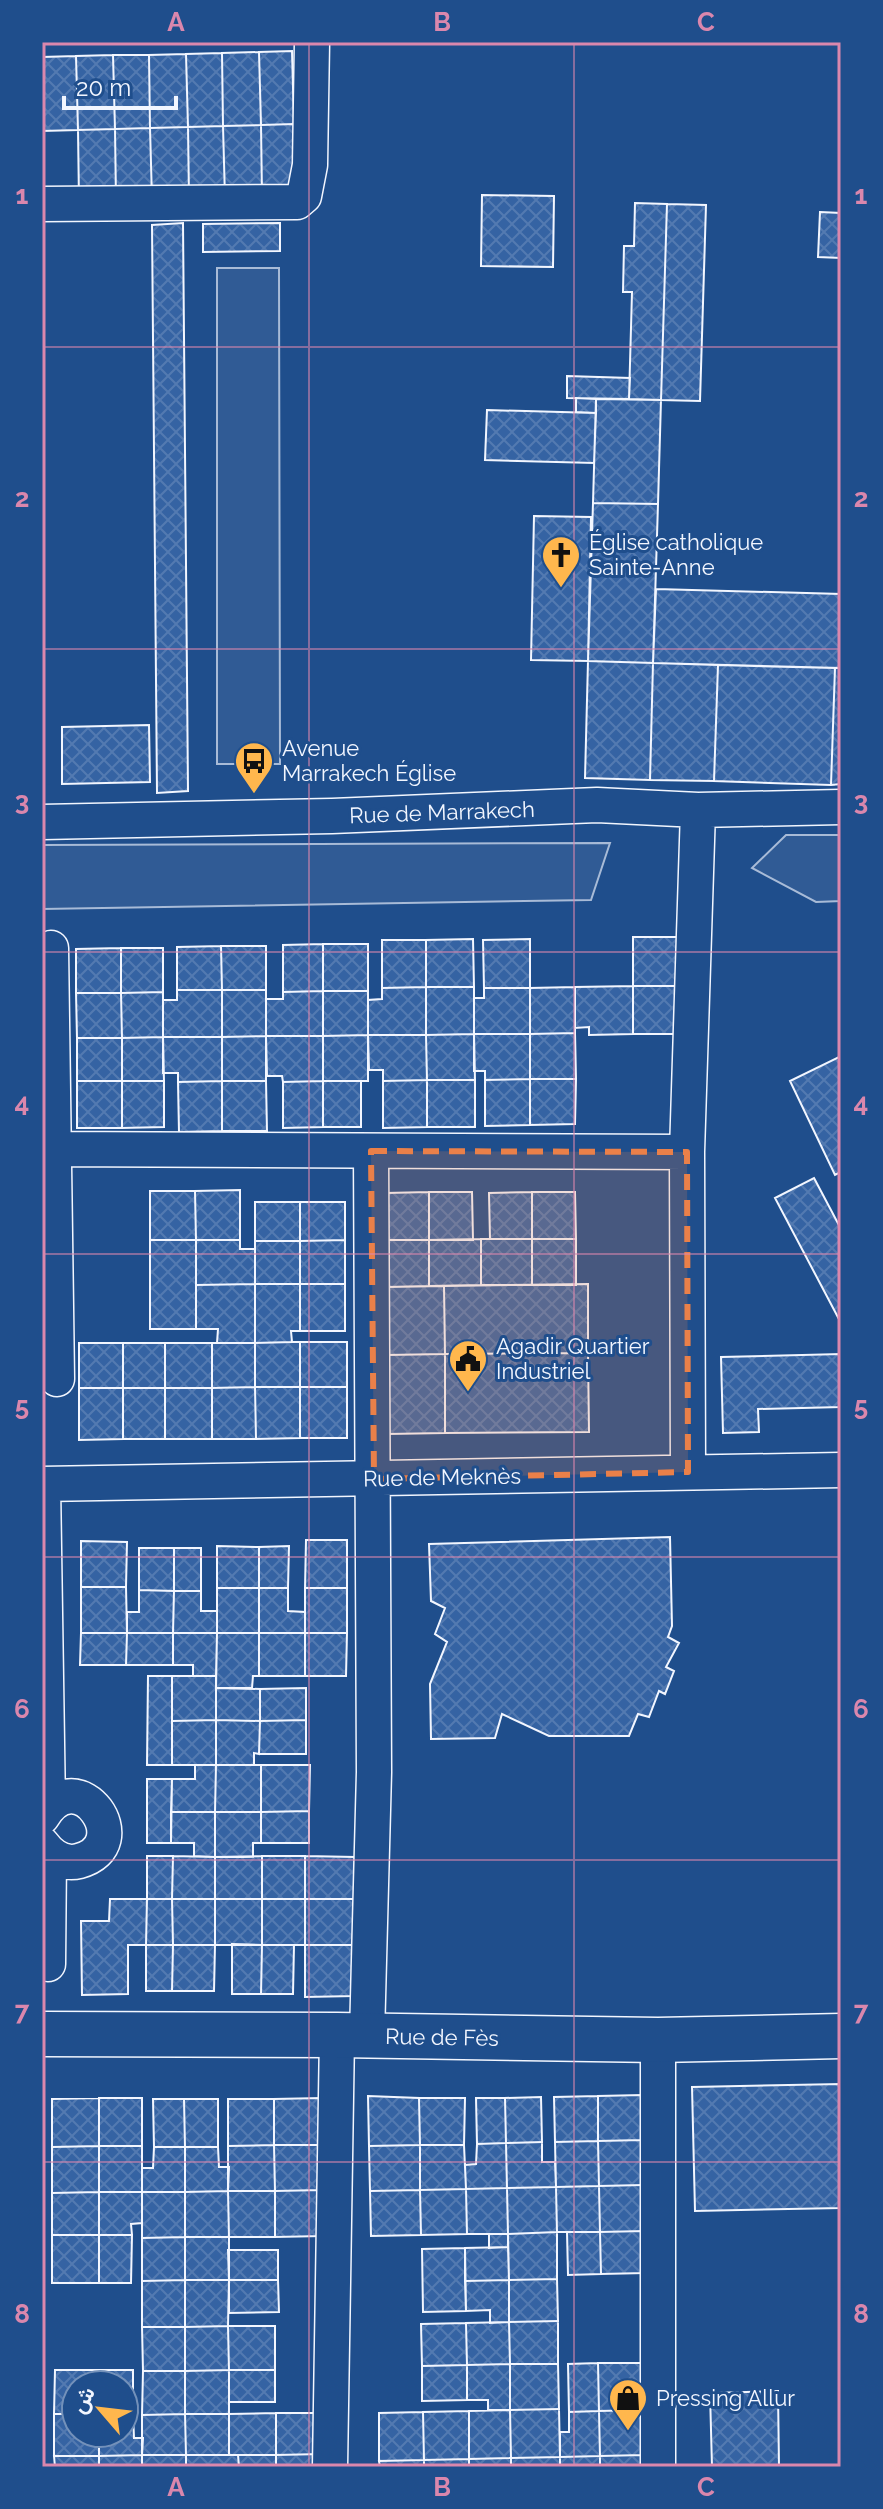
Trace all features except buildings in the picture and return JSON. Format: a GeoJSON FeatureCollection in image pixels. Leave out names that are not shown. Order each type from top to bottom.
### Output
{"type":"FeatureCollection","features":[{"type":"Feature","properties":{"kind":"street"},"geometry":{"type":"LineString","coordinates":[[42,204],[297,202],[304,196],[310,165],[312,42]]}},
{"type":"Feature","properties":{"kind":"street","name":"Rue de Marrakech"},"geometry":{"type":"LineString","coordinates":[[42,822],[332,816],[597,805],[698,810],[841,807]]}},
{"type":"Feature","properties":{"kind":"street"},"geometry":{"type":"LineString","coordinates":[[688,1472],[687,1152],[698,810]]}},
{"type":"Feature","properties":{"kind":"street"},"geometry":{"type":"LineString","coordinates":[[51,948],[54,1149],[48,1228],[57,1379]]}},
{"type":"Feature","properties":{"kind":"street"},"geometry":{"type":"LineString","coordinates":[[54,1149],[687,1152]]}},
{"type":"Feature","properties":{"kind":"street"},"geometry":{"type":"LineString","coordinates":[[330,2467],[352,2036],[374,1772],[371,1151]]}},
{"type":"Feature","properties":{"kind":"street","name":"Rue de Meknès"},"geometry":{"type":"LineString","coordinates":[[42,1484],[841,1470]]}},
{"type":"Feature","properties":{"kind":"street"},"geometry":{"type":"LineString","coordinates":[[42,1484],[45,1812]]}},
{"type":"Feature","properties":{"kind":"street"},"geometry":{"type":"LineString","coordinates":[[45,1812],[58,1800],[71,1797],[84,1799],[94,1805],[102,1816],[104,1828],[103,1841],[96,1852],[85,1859],[73,1863],[60,1861],[46,1849]]}},
{"type":"Feature","properties":{"kind":"street"},"geometry":{"type":"LineString","coordinates":[[46,1849],[48,1964]]}},
{"type":"Feature","properties":{"kind":"street","name":"Rue de Fès"},"geometry":{"type":"LineString","coordinates":[[42,2034],[658,2040],[841,2036]]}},
{"type":"Feature","properties":{"kind":"street"},"geometry":{"type":"LineString","coordinates":[[658,2040],[658,2467]]}},
{"type":"Feature","properties":{"kind":"highlighted area"},"geometry":{"type":"Polygon","coordinates":[[[371,1151],[687,1152],[688,1472],[374,1479],[371,1151]]]}},
{"type":"Feature","properties":{"kind":"shaded area"},"geometry":{"type":"Polygon","coordinates":[[[217,268],[279,268],[280,764],[217,764],[217,268]]]}},
{"type":"Feature","properties":{"kind":"shaded area"},"geometry":{"type":"Polygon","coordinates":[[[786,835],[841,835],[841,901],[816,902],[752,868],[786,835]]]}},
{"type":"Feature","properties":{"kind":"shaded area"},"geometry":{"type":"Polygon","coordinates":[[[610,843],[591,900],[42,909],[42,845],[610,843]]]}},
{"type":"Feature","properties":{"kind":"place","name":"Église catholique Sainte-Anne"},"geometry":{"type":"Point","coordinates":[561,589]}},
{"type":"Feature","properties":{"kind":"place","name":"Avenue Marrakech Église"},"geometry":{"type":"Point","coordinates":[254,795]}},
{"type":"Feature","properties":{"kind":"place","name":"Agadir Quartier Industriel"},"geometry":{"type":"Point","coordinates":[468,1393]}},
{"type":"Feature","properties":{"kind":"place","name":"Pressing Allur"},"geometry":{"type":"Point","coordinates":[628,2432]}}]}
